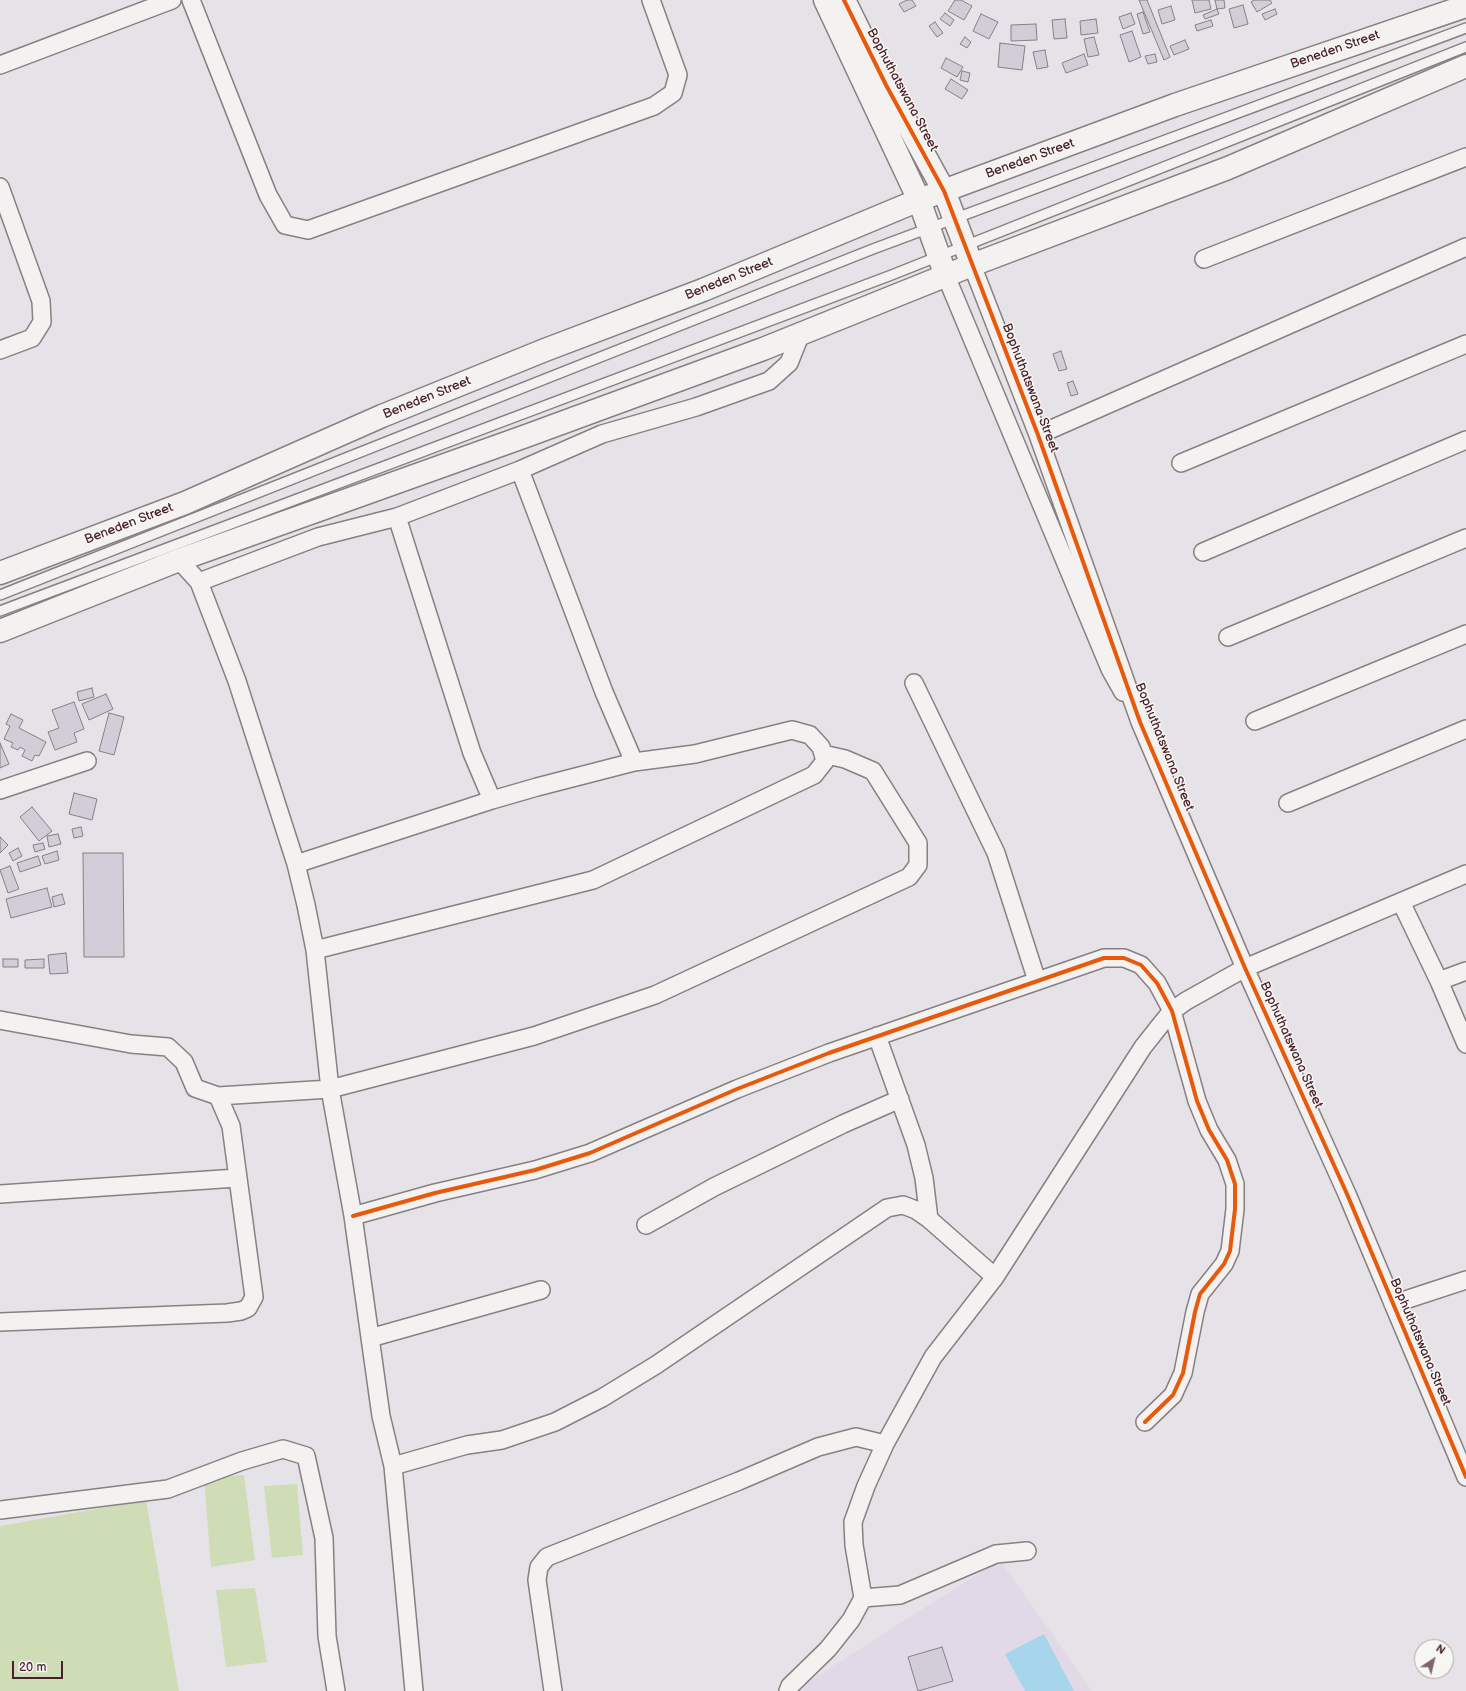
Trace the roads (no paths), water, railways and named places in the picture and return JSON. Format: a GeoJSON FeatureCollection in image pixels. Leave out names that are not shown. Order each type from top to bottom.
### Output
{"type":"FeatureCollection","features":[{"type":"Feature","properties":{"kind":"main road","name":"Bophuthatswana Street"},"geometry":{"type":"LineString","coordinates":[[825,0],[920,200],[946,276]]}},
{"type":"Feature","properties":{"kind":"main road","name":"Bophuthatswana Street"},"geometry":{"type":"LineString","coordinates":[[844,0],[886,85],[944,191],[968,255]]}},
{"type":"Feature","properties":{"kind":"main road","name":"Beneden Street"},"geometry":{"type":"LineString","coordinates":[[0,573],[185,503],[382,416],[537,353],[703,290],[920,200],[1175,105],[1466,6]]}},
{"type":"Feature","properties":{"kind":"main road"},"geometry":{"type":"LineString","coordinates":[[0,631],[179,560],[526,436],[801,333],[946,276],[968,255],[1228,168],[1466,66]]}},
{"type":"Feature","properties":{"kind":"street"},"geometry":{"type":"LineString","coordinates":[[0,65],[172,0]]}},
{"type":"Feature","properties":{"kind":"street"},"geometry":{"type":"LineString","coordinates":[[191,0],[268,195],[285,225],[308,230],[654,106],[673,93],[678,75],[651,0]]}},
{"type":"Feature","properties":{"kind":"street"},"geometry":{"type":"LineString","coordinates":[[1204,259],[1466,157]]}},
{"type":"Feature","properties":{"kind":"street"},"geometry":{"type":"LineString","coordinates":[[0,187],[41,301],[42,322],[32,338],[0,350]]}},
{"type":"Feature","properties":{"kind":"street"},"geometry":{"type":"LineString","coordinates":[[1038,435],[1466,247]]}},
{"type":"Feature","properties":{"kind":"street","name":"Bophuthatswana Street"},"geometry":{"type":"LineString","coordinates":[[968,255],[1038,435],[1140,722],[1245,968],[1347,1194],[1466,1477]]}},
{"type":"Feature","properties":{"kind":"street","name":"Bophuthatswana Street"},"geometry":{"type":"LineString","coordinates":[[946,276],[1110,669],[1140,722]]}},
{"type":"Feature","properties":{"kind":"street"},"geometry":{"type":"LineString","coordinates":[[199,582],[318,537],[397,517],[520,470],[602,434],[696,407],[769,381],[789,363],[801,333]]}},
{"type":"Feature","properties":{"kind":"street"},"geometry":{"type":"LineString","coordinates":[[1181,462],[1466,344]]}},
{"type":"Feature","properties":{"kind":"street"},"geometry":{"type":"LineString","coordinates":[[1203,552],[1466,440]]}},
{"type":"Feature","properties":{"kind":"street"},"geometry":{"type":"LineString","coordinates":[[520,470],[604,692],[634,762]]}},
{"type":"Feature","properties":{"kind":"street"},"geometry":{"type":"LineString","coordinates":[[397,517],[472,753],[492,800]]}},
{"type":"Feature","properties":{"kind":"street"},"geometry":{"type":"LineString","coordinates":[[1228,637],[1466,538]]}},
{"type":"Feature","properties":{"kind":"street"},"geometry":{"type":"LineString","coordinates":[[179,560],[199,582],[258,743],[296,864],[315,950],[330,1089],[353,1216],[381,1416],[393,1466],[414,1691]]}},
{"type":"Feature","properties":{"kind":"street"},"geometry":{"type":"LineString","coordinates":[[1255,721],[1466,634]]}},
{"type":"Feature","properties":{"kind":"street"},"geometry":{"type":"LineString","coordinates":[[914,683],[996,853],[1037,981]]}},
{"type":"Feature","properties":{"kind":"street"},"geometry":{"type":"LineString","coordinates":[[1288,803],[1466,729]]}},
{"type":"Feature","properties":{"kind":"street"},"geometry":{"type":"LineString","coordinates":[[296,864],[492,800],[634,762],[695,754],[792,730],[810,735],[821,747],[825,761],[814,775],[593,880],[315,950]]}},
{"type":"Feature","properties":{"kind":"street"},"geometry":{"type":"LineString","coordinates":[[0,1020],[131,1044],[168,1047],[184,1062],[195,1088],[218,1096],[330,1089],[499,1046],[655,995],[909,877],[918,865],[918,843],[873,771],[845,759],[823,754]]}},
{"type":"Feature","properties":{"kind":"street"},"geometry":{"type":"LineString","coordinates":[[0,790],[87,761]]}},
{"type":"Feature","properties":{"kind":"street"},"geometry":{"type":"LineString","coordinates":[[788,1691],[790,1686],[828,1650],[851,1620],[863,1598],[854,1545],[853,1522],[866,1486],[885,1444],[934,1357],[995,1277],[1143,1048],[1172,1011],[1245,968],[1466,874]]}},
{"type":"Feature","properties":{"kind":"street"},"geometry":{"type":"LineString","coordinates":[[1401,902],[1439,981],[1466,1044]]}},
{"type":"Feature","properties":{"kind":"street"},"geometry":{"type":"LineString","coordinates":[[353,1216],[435,1193],[535,1170],[590,1153],[737,1089],[877,1036],[1104,958],[1124,958],[1141,965],[1157,983],[1172,1011],[1197,1101],[1209,1130],[1227,1160],[1235,1184],[1235,1209],[1230,1251],[1224,1264],[1200,1294],[1194,1312],[1183,1373],[1173,1395],[1145,1422]]}},
{"type":"Feature","properties":{"kind":"street"},"geometry":{"type":"LineString","coordinates":[[1439,981],[1466,971]]}},
{"type":"Feature","properties":{"kind":"street"},"geometry":{"type":"LineString","coordinates":[[877,1036],[916,1145],[924,1178],[929,1219]]}},
{"type":"Feature","properties":{"kind":"street"},"geometry":{"type":"LineString","coordinates":[[0,1322],[227,1313],[241,1312],[248,1308],[254,1297],[231,1126],[218,1096]]}},
{"type":"Feature","properties":{"kind":"street"},"geometry":{"type":"LineString","coordinates":[[646,1225],[714,1186],[843,1124],[900,1099]]}},
{"type":"Feature","properties":{"kind":"street"},"geometry":{"type":"LineString","coordinates":[[0,1194],[237,1178]]}},
{"type":"Feature","properties":{"kind":"street"},"geometry":{"type":"LineString","coordinates":[[393,1466],[467,1445],[502,1440],[555,1422],[602,1398],[656,1365],[887,1208],[903,1205],[916,1210],[929,1219],[995,1277]]}},
{"type":"Feature","properties":{"kind":"street"},"geometry":{"type":"LineString","coordinates":[[1393,1304],[1466,1280]]}},
{"type":"Feature","properties":{"kind":"street"},"geometry":{"type":"LineString","coordinates":[[370,1338],[541,1290]]}},
{"type":"Feature","properties":{"kind":"street"},"geometry":{"type":"LineString","coordinates":[[553,1691],[537,1580],[539,1566],[546,1557],[739,1481],[818,1447],[856,1437],[885,1444]]}},
{"type":"Feature","properties":{"kind":"street"},"geometry":{"type":"LineString","coordinates":[[0,1510],[168,1489],[242,1461],[283,1449],[306,1456],[324,1538],[327,1636],[336,1691]]}},
{"type":"Feature","properties":{"kind":"street"},"geometry":{"type":"LineString","coordinates":[[863,1598],[900,1595],[996,1554],[1027,1551]]}},
{"type":"Feature","properties":{"kind":"lane"},"geometry":{"type":"LineString","coordinates":[[0,595],[866,252],[1466,28]]}},
{"type":"Feature","properties":{"kind":"lane"},"geometry":{"type":"LineString","coordinates":[[0,611],[938,255],[968,255],[1466,47]]}},
{"type":"Feature","properties":{"kind":"water"},"geometry":{"type":"Polygon","coordinates":[[[1044,1634],[1074,1691],[1025,1691],[1005,1654],[1044,1634]]]}}]}
